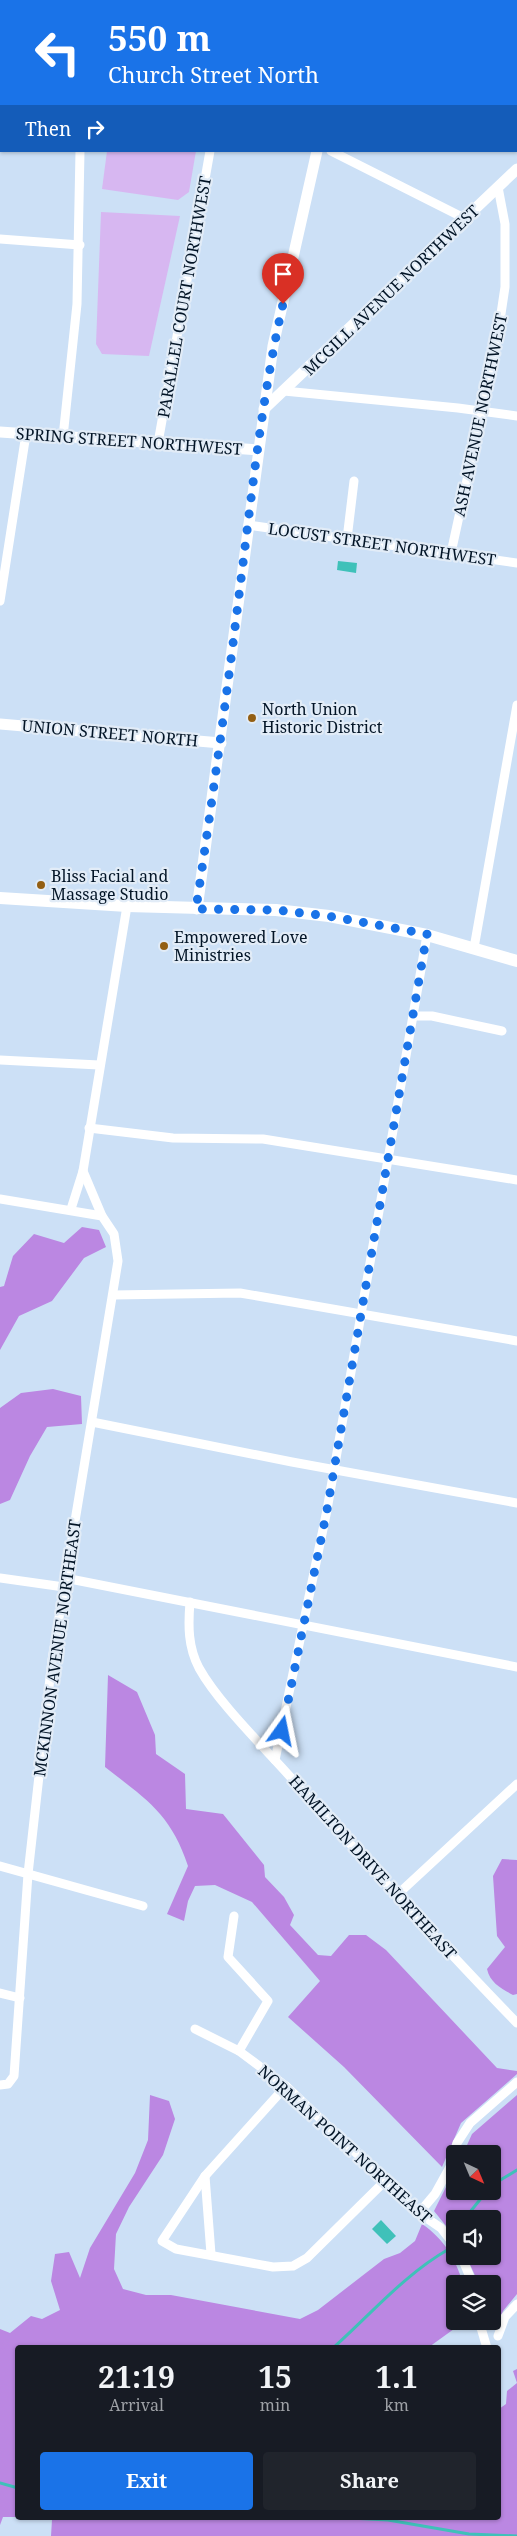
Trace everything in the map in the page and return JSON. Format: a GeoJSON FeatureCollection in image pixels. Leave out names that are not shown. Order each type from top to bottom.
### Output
{"type":"FeatureCollection","features":[{"type":"Feature","properties":{"kind":"main road"},"geometry":{"type":"LineString","coordinates":[[0,898],[196,909],[276,910],[328,916],[427,934],[517,960]]}},
{"type":"Feature","properties":{"kind":"street"},"geometry":{"type":"LineString","coordinates":[[63,436],[77,304],[80,245],[80,152]]}},
{"type":"Feature","properties":{"kind":"street","name":"PARALLEL COURT NORTHWEST"},"geometry":{"type":"LineString","coordinates":[[158,443],[210,152]]}},
{"type":"Feature","properties":{"kind":"street"},"geometry":{"type":"LineString","coordinates":[[196,909],[221,743],[248,525],[273,346],[318,152]]}},
{"type":"Feature","properties":{"kind":"street"},"geometry":{"type":"LineString","coordinates":[[333,152],[466,219]]}},
{"type":"Feature","properties":{"kind":"street","name":"MCGILL AVENUE NORTHWEST"},"geometry":{"type":"LineString","coordinates":[[264,409],[517,169]]}},
{"type":"Feature","properties":{"kind":"street","name":"ASH AVENUE NORTHWEST"},"geometry":{"type":"LineString","coordinates":[[451,553],[496,347],[505,287],[505,224],[498,187]]}},
{"type":"Feature","properties":{"kind":"street"},"geometry":{"type":"LineString","coordinates":[[0,239],[80,245]]}},
{"type":"Feature","properties":{"kind":"street"},"geometry":{"type":"LineString","coordinates":[[284,391],[517,416]]}},
{"type":"Feature","properties":{"kind":"street","name":"SPRING STREET NORTHWEST"},"geometry":{"type":"LineString","coordinates":[[0,432],[258,450]]}},
{"type":"Feature","properties":{"kind":"street"},"geometry":{"type":"LineString","coordinates":[[0,601],[26,434]]}},
{"type":"Feature","properties":{"kind":"street"},"geometry":{"type":"LineString","coordinates":[[347,538],[354,481]]}},
{"type":"Feature","properties":{"kind":"street","name":"LOCUST STREET NORTHWEST"},"geometry":{"type":"LineString","coordinates":[[248,525],[517,563]]}},
{"type":"Feature","properties":{"kind":"street"},"geometry":{"type":"LineString","coordinates":[[474,948],[517,705]]}},
{"type":"Feature","properties":{"kind":"street","name":"UNION STREET NORTH"},"geometry":{"type":"LineString","coordinates":[[0,724],[221,743]]}},
{"type":"Feature","properties":{"kind":"street"},"geometry":{"type":"LineString","coordinates":[[71,1209],[83,1171],[99,1065],[127,906]]}},
{"type":"Feature","properties":{"kind":"street"},"geometry":{"type":"LineString","coordinates":[[276,1760],[334,1470],[427,934]]}},
{"type":"Feature","properties":{"kind":"street"},"geometry":{"type":"LineString","coordinates":[[414,1016],[432,1016],[502,1032]]}},
{"type":"Feature","properties":{"kind":"street"},"geometry":{"type":"LineString","coordinates":[[0,1060],[99,1065]]}},
{"type":"Feature","properties":{"kind":"street"},"geometry":{"type":"LineString","coordinates":[[89,1128],[173,1138],[263,1139],[517,1180]]}},
{"type":"Feature","properties":{"kind":"street","name":"MCKINNON AVENUE NORTHEAST"},"geometry":{"type":"LineString","coordinates":[[4,2084],[14,2076],[28,1874],[41,1747],[64,1582],[118,1260],[114,1234],[102,1216],[83,1171]]}},
{"type":"Feature","properties":{"kind":"street"},"geometry":{"type":"LineString","coordinates":[[0,1199],[71,1209],[102,1216]]}},
{"type":"Feature","properties":{"kind":"street"},"geometry":{"type":"LineString","coordinates":[[113,1295],[240,1293],[517,1341]]}},
{"type":"Feature","properties":{"kind":"street"},"geometry":{"type":"LineString","coordinates":[[92,1422],[334,1470],[517,1503]]}},
{"type":"Feature","properties":{"kind":"street"},"geometry":{"type":"LineString","coordinates":[[0,1578],[64,1582],[190,1602],[517,1667]]}},
{"type":"Feature","properties":{"kind":"street","name":"HAMILTON DRIVE NORTHEAST"},"geometry":{"type":"LineString","coordinates":[[190,1602],[188,1626],[190,1645],[200,1670],[229,1708],[397,1895],[517,2023]]}},
{"type":"Feature","properties":{"kind":"street"},"geometry":{"type":"LineString","coordinates":[[397,1895],[517,1784]]}},
{"type":"Feature","properties":{"kind":"street"},"geometry":{"type":"LineString","coordinates":[[0,1866],[143,1906]]}},
{"type":"Feature","properties":{"kind":"street"},"geometry":{"type":"LineString","coordinates":[[234,1916],[228,1957],[268,2002],[239,2051]]}},
{"type":"Feature","properties":{"kind":"street"},"geometry":{"type":"LineString","coordinates":[[0,1993],[20,1998]]}},
{"type":"Feature","properties":{"kind":"street","name":"NORMAN POINT NORTHEAST"},"geometry":{"type":"LineString","coordinates":[[195,2029],[239,2051],[286,2086],[418,2213],[441,2228],[446,2234]]}},
{"type":"Feature","properties":{"kind":"street"},"geometry":{"type":"LineString","coordinates":[[418,2213],[435,2194],[450,2167],[458,2143],[470,2123],[517,2082]]}},
{"type":"Feature","properties":{"kind":"street"},"geometry":{"type":"LineString","coordinates":[[286,2086],[205,2176],[162,2241],[176,2249],[273,2266],[293,2266],[307,2258],[385,2181]]}},
{"type":"Feature","properties":{"kind":"street"},"geometry":{"type":"LineString","coordinates":[[205,2176],[211,2254]]}},
{"type":"Feature","properties":{"kind":"street"},"geometry":{"type":"LineString","coordinates":[[493,2343],[505,2317],[517,2304]]}},
{"type":"Feature","properties":{"kind":"street"},"geometry":{"type":"LineString","coordinates":[[485,2330],[493,2343]]}},
{"type":"Feature","properties":{"kind":"shaded area"},"geometry":{"type":"Polygon","coordinates":[[[107,152],[196,152],[189,192],[178,200],[102,189],[107,152]]]}},
{"type":"Feature","properties":{"kind":"shaded area"},"geometry":{"type":"Polygon","coordinates":[[[101,212],[180,216],[149,356],[102,354],[96,344],[101,212]]]}},
{"type":"Feature","properties":{"kind":"shaded area"},"geometry":{"type":"Polygon","coordinates":[[[338,561],[357,563],[356,573],[337,570],[338,561]]]}},
{"type":"Feature","properties":{"kind":"shaded area"},"geometry":{"type":"Polygon","coordinates":[[[82,1227],[99,1230],[106,1247],[84,1258],[52,1301],[19,1316],[0,1350],[0,1287],[4,1286],[13,1256],[34,1234],[64,1243],[82,1227]]]}},
{"type":"Feature","properties":{"kind":"shaded area"},"geometry":{"type":"Polygon","coordinates":[[[53,1389],[81,1396],[82,1424],[47,1427],[30,1456],[10,1500],[0,1504],[0,1408],[21,1393],[53,1389]]]}},
{"type":"Feature","properties":{"kind":"shaded area"},"geometry":{"type":"Polygon","coordinates":[[[108,1675],[137,1692],[155,1735],[156,1754],[185,1774],[186,1809],[223,1814],[264,1865],[265,1877],[284,1897],[294,1915],[290,1925],[318,1955],[331,1956],[349,1935],[366,1935],[386,1950],[497,2068],[517,2071],[517,2074],[461,2123],[452,2145],[446,2145],[446,2158],[442,2167],[344,2067],[288,2017],[320,1981],[252,1902],[215,1885],[195,1886],[188,1901],[184,1921],[167,1914],[188,1866],[181,1848],[174,1833],[156,1809],[105,1767],[108,1675]]]}},
{"type":"Feature","properties":{"kind":"shaded area"},"geometry":{"type":"Polygon","coordinates":[[[502,1859],[517,1860],[517,1994],[513,1995],[494,1982],[487,1969],[505,1947],[497,1936],[493,1876],[502,1859]]]}},
{"type":"Feature","properties":{"kind":"shaded area"},"geometry":{"type":"Polygon","coordinates":[[[150,2095],[169,2101],[175,2119],[163,2155],[129,2207],[116,2234],[114,2269],[123,2289],[146,2295],[171,2295],[300,2319],[318,2310],[384,2259],[400,2253],[415,2241],[422,2224],[443,2243],[446,2247],[446,2265],[456,2265],[460,2275],[446,2275],[446,2330],[453,2330],[432,2345],[15,2345],[15,2517],[3,2517],[0,2525],[0,2329],[10,2333],[31,2316],[42,2319],[60,2310],[51,2281],[55,2254],[69,2252],[80,2278],[90,2248],[135,2173],[148,2140],[150,2095]]]}},
{"type":"Feature","properties":{"kind":"shaded area"},"geometry":{"type":"Polygon","coordinates":[[[517,2095],[517,2294],[501,2315],[501,2275],[475,2275],[470,2265],[501,2265],[501,2210],[446,2210],[446,2226],[434,2211],[446,2187],[446,2200],[501,2200],[501,2145],[467,2145],[472,2134],[517,2095]]]}},
{"type":"Feature","properties":{"kind":"shaded area"},"geometry":{"type":"Polygon","coordinates":[[[381,2220],[396,2236],[387,2244],[372,2229],[381,2220]]]}},
{"type":"Feature","properties":{"kind":"shaded area"},"geometry":{"type":"Polygon","coordinates":[[[517,2369],[517,2383],[513,2371],[517,2369]]]}},
{"type":"Feature","properties":{"kind":"shaded area"},"geometry":{"type":"Polygon","coordinates":[[[517,2383],[517,2536],[51,2536],[52,2520],[501,2520],[501,2408],[506,2404],[507,2391],[517,2383]]]}},
{"type":"Feature","properties":{"kind":"waterway"},"geometry":{"type":"LineString","coordinates":[[501,2180],[517,2170]]}},
{"type":"Feature","properties":{"kind":"waterway"},"geometry":{"type":"LineString","coordinates":[[472,2210],[480,2200]]}},
{"type":"Feature","properties":{"kind":"waterway"},"geometry":{"type":"LineString","coordinates":[[336,2345],[403,2282],[446,2251]]}},
{"type":"Feature","properties":{"kind":"waterway"},"geometry":{"type":"LineString","coordinates":[[0,2483],[15,2487]]}},
{"type":"Feature","properties":{"kind":"waterway"},"geometry":{"type":"LineString","coordinates":[[388,2520],[469,2534],[517,2536]]}},
{"type":"Feature","properties":{"kind":"place","name":"North Union Historic District"},"geometry":{"type":"Point","coordinates":[252,718]}},
{"type":"Feature","properties":{"kind":"place","name":"Bliss Facial and Massage Studio"},"geometry":{"type":"Point","coordinates":[41,885]}},
{"type":"Feature","properties":{"kind":"place","name":"Empowered Love Ministries"},"geometry":{"type":"Point","coordinates":[164,946]}},
{"type":"Feature","properties":{"kind":"route"},"geometry":{"type":"LineString","coordinates":[[282,1731],[327,1510],[427,934],[328,916],[276,910],[196,909],[221,743],[246,540],[273,346],[283,304]]}}]}
